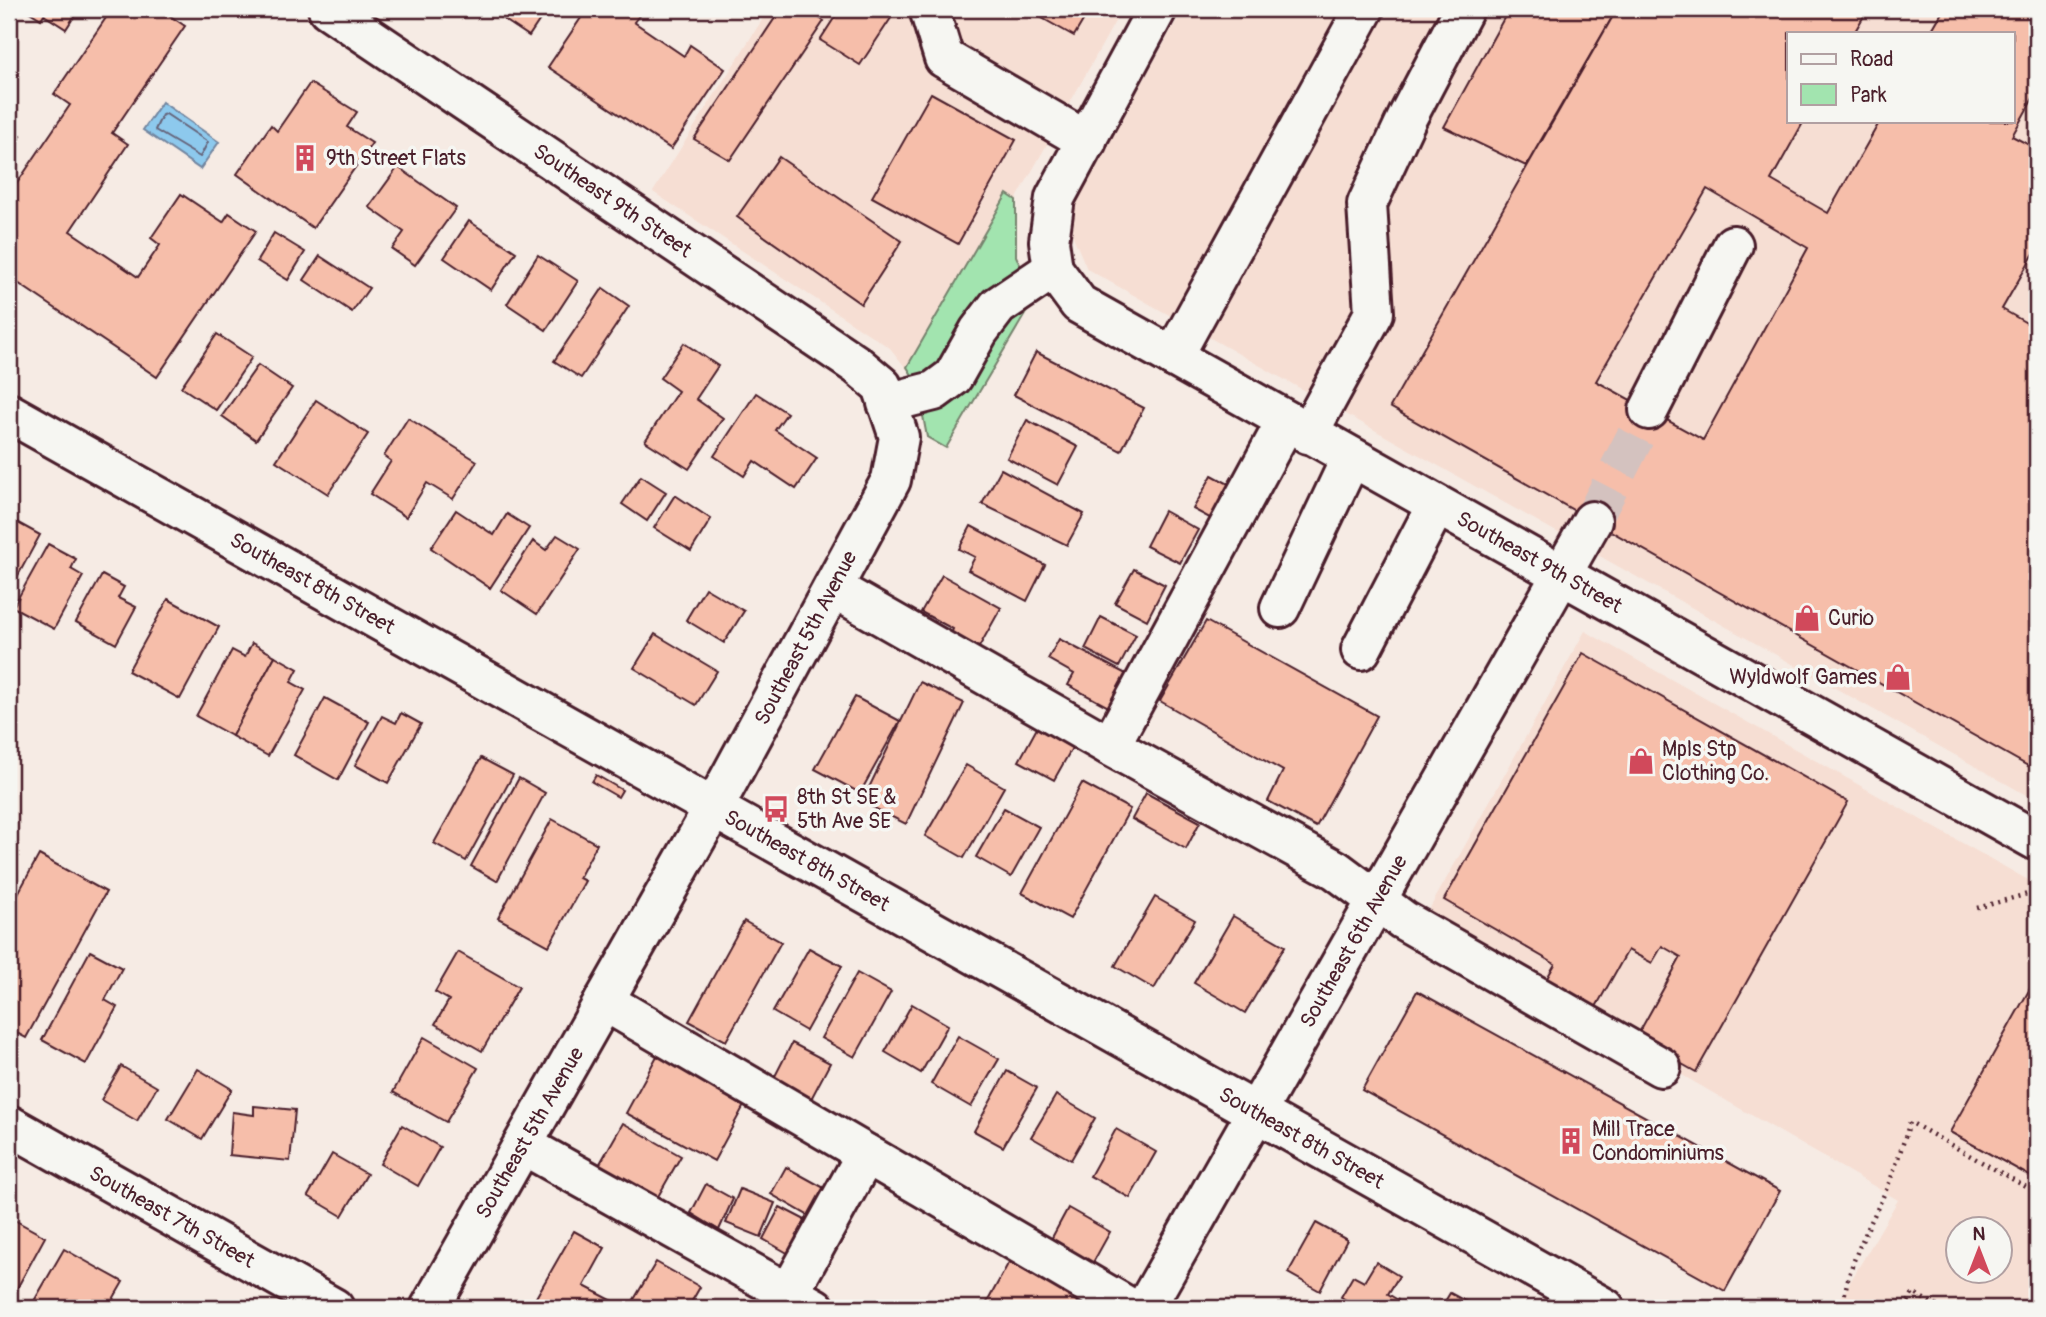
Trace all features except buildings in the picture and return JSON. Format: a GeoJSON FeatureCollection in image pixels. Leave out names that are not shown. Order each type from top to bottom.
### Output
{"type":"FeatureCollection","features":[{"type":"Feature","properties":{"kind":"street","name":"Southeast 9th Street"},"geometry":{"type":"LineString","coordinates":[[328,9],[857,365],[882,386],[887,403]]}},
{"type":"Feature","properties":{"kind":"street"},"geometry":{"type":"LineString","coordinates":[[929,9],[944,58],[1087,141]]}},
{"type":"Feature","properties":{"kind":"street"},"geometry":{"type":"LineString","coordinates":[[887,403],[934,391],[953,377],[979,331],[998,306],[1053,269],[1049,241],[1055,198],[1157,9]]}},
{"type":"Feature","properties":{"kind":"street"},"geometry":{"type":"LineString","coordinates":[[1173,357],[1364,9]]}},
{"type":"Feature","properties":{"kind":"street"},"geometry":{"type":"LineString","coordinates":[[1110,747],[1297,428],[1374,313],[1367,204],[1408,116],[1464,9]]}},
{"type":"Feature","properties":{"kind":"street"},"geometry":{"type":"LineString","coordinates":[[1649,410],[1733,245]]}},
{"type":"Feature","properties":{"kind":"street","name":"Southeast 9th Street"},"geometry":{"type":"LineString","coordinates":[[1053,269],[1079,304],[2037,841]]}},
{"type":"Feature","properties":{"kind":"street","name":"Southeast 5th Avenue"},"geometry":{"type":"LineString","coordinates":[[430,1308],[713,809],[891,480],[899,437],[887,403]]}},
{"type":"Feature","properties":{"kind":"street","name":"Southeast 8th Street"},"geometry":{"type":"LineString","coordinates":[[9,413],[1605,1308]]}},
{"type":"Feature","properties":{"kind":"street"},"geometry":{"type":"LineString","coordinates":[[1280,608],[1351,458]]}},
{"type":"Feature","properties":{"kind":"street"},"geometry":{"type":"LineString","coordinates":[[1361,650],[1436,506]]}},
{"type":"Feature","properties":{"kind":"street","name":"Southeast 6th Avenue"},"geometry":{"type":"LineString","coordinates":[[1145,1308],[1592,521]]}},
{"type":"Feature","properties":{"kind":"street"},"geometry":{"type":"LineString","coordinates":[[833,587],[1110,747],[1336,870],[1403,920],[1661,1067]]}},
{"type":"Feature","properties":{"kind":"street"},"geometry":{"type":"LineString","coordinates":[[604,1001],[1130,1308]]}},
{"type":"Feature","properties":{"kind":"street","name":"Southeast 7th Street"},"geometry":{"type":"LineString","coordinates":[[9,1125],[334,1308]]}},
{"type":"Feature","properties":{"kind":"street"},"geometry":{"type":"LineString","coordinates":[[523,1145],[802,1301],[866,1154]]}},
{"type":"Feature","properties":{"kind":"path"},"geometry":{"type":"LineString","coordinates":[[1978,908],[2031,893]]}},
{"type":"Feature","properties":{"kind":"path"},"geometry":{"type":"LineString","coordinates":[[1843,1308],[1846,1279],[1855,1253],[1891,1179],[1910,1122],[2037,1193]]}},
{"type":"Feature","properties":{"kind":"path"},"geometry":{"type":"LineString","coordinates":[[1905,1308],[1913,1293],[1941,1308]]}},
{"type":"Feature","properties":{"kind":"shaded area"},"geometry":{"type":"Polygon","coordinates":[[[769,9],[1122,9],[1016,200],[1016,256],[1021,264],[914,378],[890,348],[653,192],[769,9]]]}},
{"type":"Feature","properties":{"kind":"shaded area"},"geometry":{"type":"Polygon","coordinates":[[[1183,9],[2037,9],[2037,801],[1087,269],[1072,234],[1072,211],[1183,9]]]}},
{"type":"Feature","properties":{"kind":"shaded area"},"geometry":{"type":"Polygon","coordinates":[[[1585,631],[2037,885],[2037,1308],[1835,1308],[1898,1200],[1421,924],[1585,631]]]}},
{"type":"Feature","properties":{"kind":"green space"},"geometry":{"type":"Polygon","coordinates":[[[1007,194],[1016,200],[1016,256],[1023,271],[946,369],[914,378],[907,367],[1007,194]]]}},
{"type":"Feature","properties":{"kind":"green space"},"geometry":{"type":"Polygon","coordinates":[[[1029,301],[1027,311],[946,448],[927,437],[923,416],[929,407],[1005,311],[1029,301]]]}},
{"type":"Feature","properties":{"kind":"water"},"geometry":{"type":"Polygon","coordinates":[[[162,102],[219,142],[200,169],[143,130],[162,102]]]}},
{"type":"Feature","properties":{"kind":"tunnel"},"geometry":{"type":"LineString","coordinates":[[1592,521],[1649,410]]}},
{"type":"Feature","properties":{"kind":"place","name":"9th Street Flats"},"geometry":{"type":"Point","coordinates":[305,158]}},
{"type":"Feature","properties":{"kind":"place","name":"Curio"},"geometry":{"type":"Point","coordinates":[1807,618]}},
{"type":"Feature","properties":{"kind":"place","name":"Wyldwolf Games"},"geometry":{"type":"Point","coordinates":[1898,677]}},
{"type":"Feature","properties":{"kind":"place","name":"Mpls Stp Clothing Co."},"geometry":{"type":"Point","coordinates":[1641,761]}},
{"type":"Feature","properties":{"kind":"place","name":"8th St SE & 5th Ave SE"},"geometry":{"type":"Point","coordinates":[776,809]}},
{"type":"Feature","properties":{"kind":"place","name":"Mill Trace Condominiums"},"geometry":{"type":"Point","coordinates":[1571,1141]}}]}
